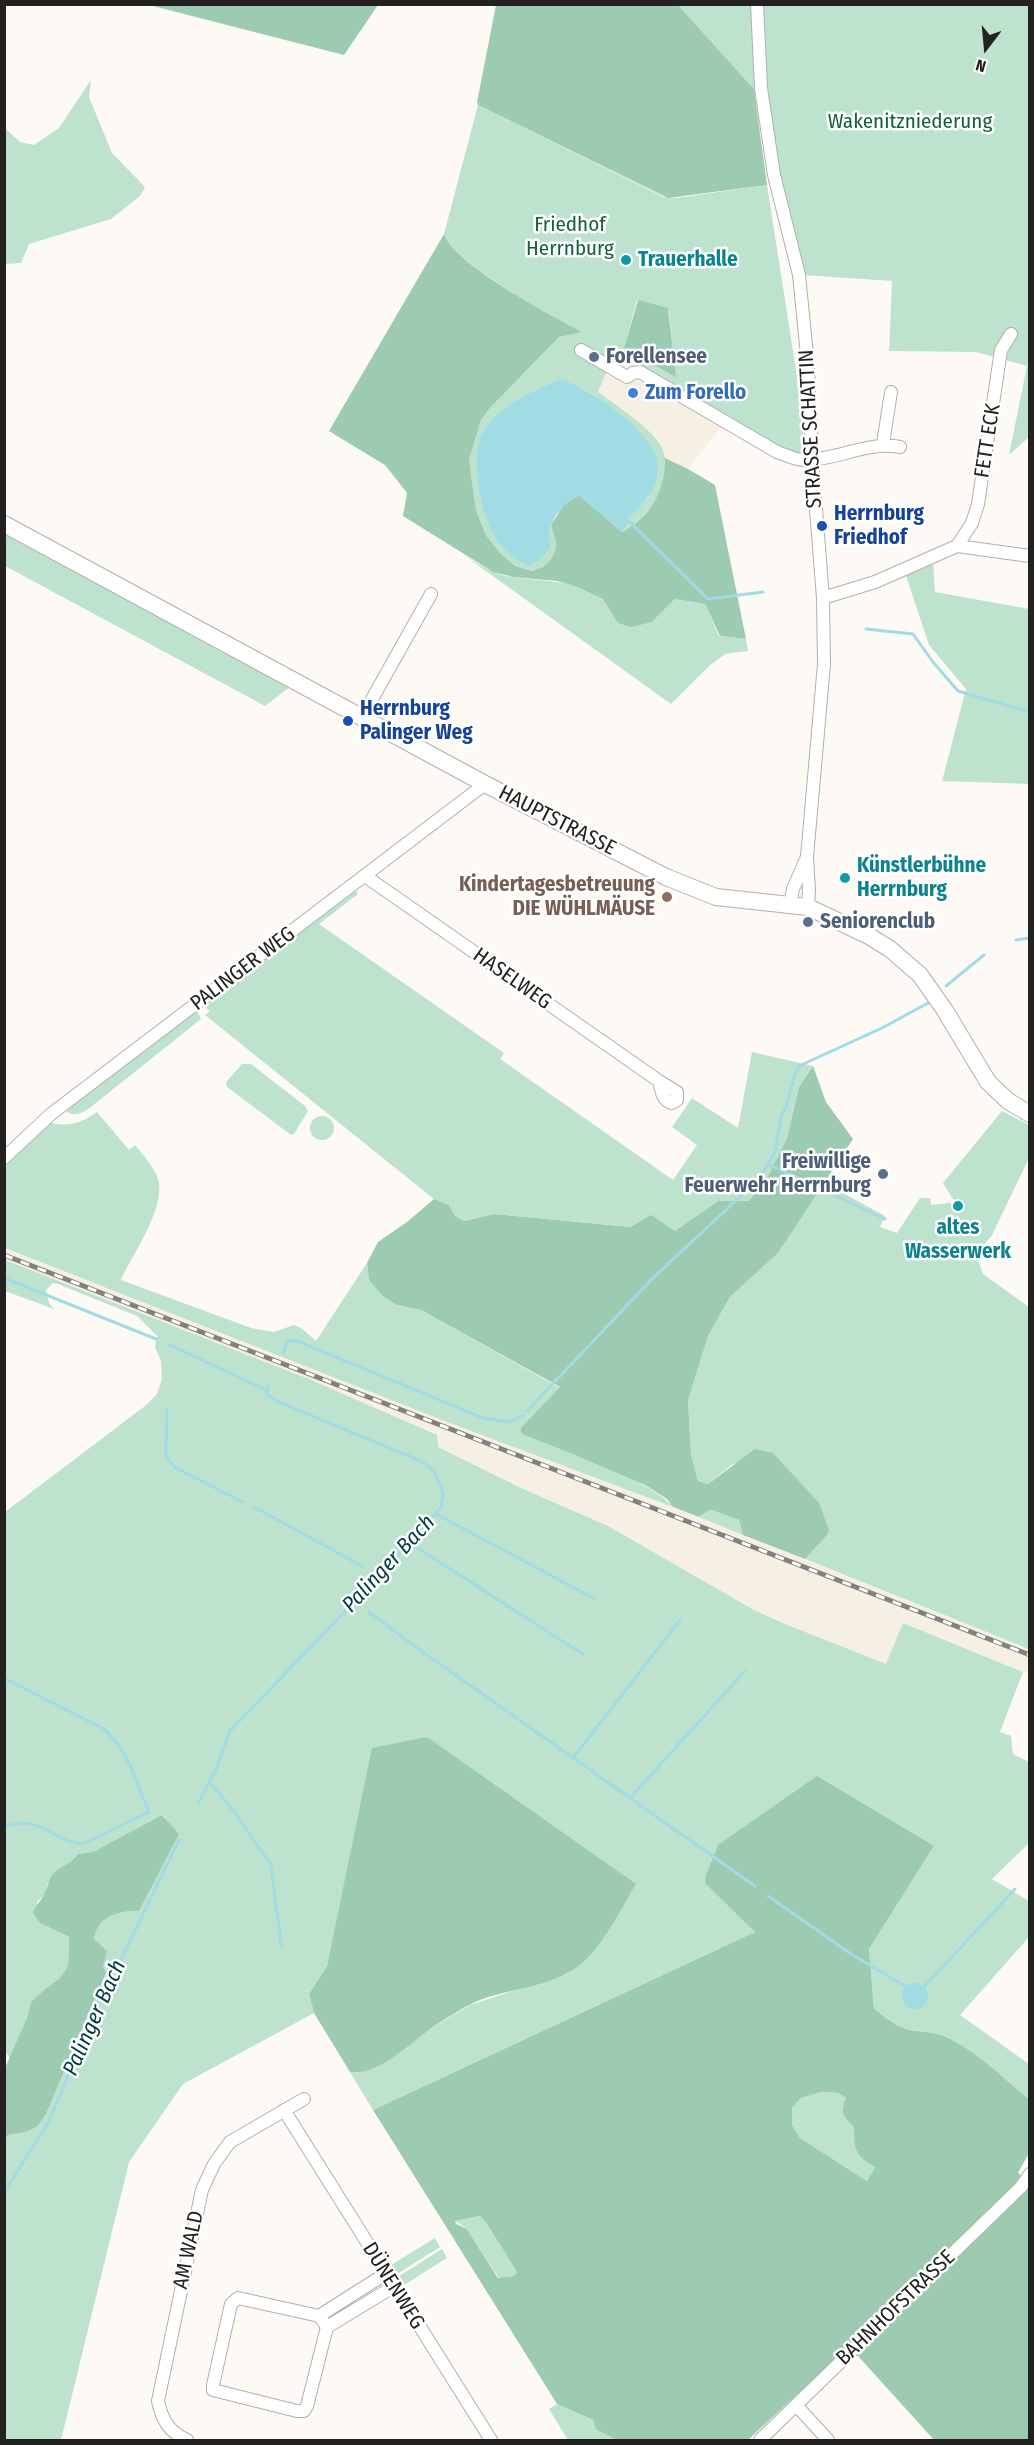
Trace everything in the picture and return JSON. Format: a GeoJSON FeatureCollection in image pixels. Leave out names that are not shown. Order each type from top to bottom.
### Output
{"type":"FeatureCollection","features":[{"type":"Feature","properties":{"kind":"main road","name":"HAUPTSTRASSE"},"geometry":{"type":"LineString","coordinates":[[4,524],[485,784],[694,890],[734,900],[790,903],[808,907],[845,923],[890,949],[907,962],[929,987],[944,1009],[988,1082],[1008,1101],[1029,1114]]}},
{"type":"Feature","properties":{"kind":"street","name":"STRASSE SCHATTIN"},"geometry":{"type":"LineString","coordinates":[[757,4],[761,88],[774,175],[798,275],[808,365],[812,459],[823,598],[824,664],[807,857],[808,907]]}},
{"type":"Feature","properties":{"kind":"street","name":"FETT ECK"},"geometry":{"type":"LineString","coordinates":[[957,546],[972,523],[978,504],[1001,350],[1011,334]]}},
{"type":"Feature","properties":{"kind":"street"},"geometry":{"type":"LineString","coordinates":[[581,350],[627,377],[640,372],[777,452],[797,459],[812,459],[883,444],[900,447]]}},
{"type":"Feature","properties":{"kind":"street"},"geometry":{"type":"LineString","coordinates":[[883,444],[891,392]]}},
{"type":"Feature","properties":{"kind":"street"},"geometry":{"type":"LineString","coordinates":[[823,598],[875,582],[957,546],[1029,556]]}},
{"type":"Feature","properties":{"kind":"street"},"geometry":{"type":"LineString","coordinates":[[362,717],[431,594]]}},
{"type":"Feature","properties":{"kind":"street","name":"PALINGER WEG"},"geometry":{"type":"LineString","coordinates":[[4,1158],[51,1114],[485,784]]}},
{"type":"Feature","properties":{"kind":"street","name":"STRASSE SCHATTIN"},"geometry":{"type":"LineString","coordinates":[[790,903],[793,889],[807,857]]}},
{"type":"Feature","properties":{"kind":"street","name":"HASELWEG"},"geometry":{"type":"LineString","coordinates":[[366,876],[659,1081]]}},
{"type":"Feature","properties":{"kind":"street","name":"AM WALD"},"geometry":{"type":"LineString","coordinates":[[187,2440],[179,2437],[166,2426],[158,2402],[206,2178],[230,2142],[304,2099]]}},
{"type":"Feature","properties":{"kind":"street","name":"DÜNENWEG"},"geometry":{"type":"LineString","coordinates":[[284,2110],[491,2440]]}},
{"type":"Feature","properties":{"kind":"street","name":"BAHNHOFSTRASSE"},"geometry":{"type":"LineString","coordinates":[[760,2440],[1021,2187],[1029,2174]]}},
{"type":"Feature","properties":{"kind":"street"},"geometry":{"type":"LineString","coordinates":[[319,2316],[385,2274]]}},
{"type":"Feature","properties":{"kind":"street"},"geometry":{"type":"LineString","coordinates":[[327,2327],[319,2316],[238,2298],[234,2300],[228,2315],[213,2390],[304,2411],[327,2327],[393,2287]]}},
{"type":"Feature","properties":{"kind":"street"},"geometry":{"type":"LineString","coordinates":[[796,2405],[828,2440]]}},
{"type":"Feature","properties":{"kind":"shaded area"},"geometry":{"type":"Polygon","coordinates":[[[619,353],[728,418],[688,469],[665,458],[659,442],[598,392],[609,366],[619,353]]]}},
{"type":"Feature","properties":{"kind":"shaded area"},"geometry":{"type":"Polygon","coordinates":[[[4,1248],[442,1420],[673,1507],[1029,1649],[1029,1674],[903,1623],[887,1665],[785,1624],[754,1610],[608,1526],[521,1488],[438,1447],[436,1435],[309,1379],[5,1260],[4,1248]]]}},
{"type":"Feature","properties":{"kind":"green space"},"geometry":{"type":"Polygon","coordinates":[[[149,5],[378,5],[344,55],[149,5]]]}},
{"type":"Feature","properties":{"kind":"green space"},"geometry":{"type":"Polygon","coordinates":[[[496,5],[678,5],[754,89],[767,185],[668,198],[478,105],[496,5]]]}},
{"type":"Feature","properties":{"kind":"green space"},"geometry":{"type":"Polygon","coordinates":[[[678,5],[752,5],[754,89],[678,5]]]}},
{"type":"Feature","properties":{"kind":"green space","name":"Wakenitzniederung"},"geometry":{"type":"Polygon","coordinates":[[[763,5],[1029,5],[1030,436],[1009,455],[1027,366],[976,352],[889,351],[892,281],[803,275],[779,173],[767,87],[763,5]]]}},
{"type":"Feature","properties":{"kind":"green space"},"geometry":{"type":"Polygon","coordinates":[[[91,80],[89,97],[112,153],[145,187],[140,196],[111,219],[29,244],[21,263],[5,264],[5,128],[20,142],[34,145],[59,128],[91,80]]]}},
{"type":"Feature","properties":{"kind":"green space","name":"Friedhof Herrnburg"},"geometry":{"type":"Polygon","coordinates":[[[478,105],[664,197],[676,198],[767,185],[796,370],[805,455],[779,447],[619,353],[609,366],[598,392],[640,423],[659,443],[665,456],[666,469],[659,494],[643,516],[622,532],[630,523],[627,519],[648,498],[658,468],[638,430],[594,395],[560,379],[532,392],[497,416],[548,535],[551,525],[556,542],[551,559],[543,567],[532,571],[515,566],[499,552],[486,535],[476,510],[469,460],[481,420],[490,408],[559,337],[581,332],[484,274],[452,246],[444,234],[478,105]],[[637,300],[624,348],[675,376],[669,311],[637,300]]]}},
{"type":"Feature","properties":{"kind":"green space"},"geometry":{"type":"Polygon","coordinates":[[[444,234],[466,260],[484,274],[582,332],[559,337],[481,420],[469,460],[476,510],[486,535],[499,552],[515,566],[532,571],[543,567],[555,551],[556,542],[551,525],[564,504],[579,495],[622,532],[641,519],[654,501],[663,481],[665,458],[715,485],[746,639],[720,636],[705,604],[675,599],[652,622],[631,627],[618,623],[603,599],[578,587],[557,581],[513,577],[493,572],[403,516],[407,493],[385,465],[329,431],[444,234]]]}},
{"type":"Feature","properties":{"kind":"green space"},"geometry":{"type":"Polygon","coordinates":[[[638,300],[668,308],[676,377],[624,348],[638,300]]]}},
{"type":"Feature","properties":{"kind":"green space"},"geometry":{"type":"Polygon","coordinates":[[[4,534],[291,686],[265,706],[5,566],[4,534]]]}},
{"type":"Feature","properties":{"kind":"green space"},"geometry":{"type":"Polygon","coordinates":[[[465,556],[506,576],[559,582],[583,588],[603,599],[618,622],[652,622],[675,599],[705,604],[719,636],[746,639],[748,651],[725,654],[709,666],[671,704],[465,556]]]}},
{"type":"Feature","properties":{"kind":"green space"},"geometry":{"type":"Polygon","coordinates":[[[933,563],[935,592],[1029,609],[1029,784],[942,781],[966,689],[929,645],[906,576],[933,563]]]}},
{"type":"Feature","properties":{"kind":"green space"},"geometry":{"type":"Polygon","coordinates":[[[356,891],[358,894],[319,924],[504,1053],[500,1059],[673,1180],[697,1145],[672,1127],[692,1098],[738,1128],[752,1052],[813,1066],[799,1087],[787,1138],[768,1176],[749,1201],[718,1201],[675,1231],[494,1214],[463,1221],[455,1216],[449,1205],[434,1199],[205,1015],[210,1011],[201,1005],[356,891]]]}},
{"type":"Feature","properties":{"kind":"green space"},"geometry":{"type":"Polygon","coordinates":[[[196,1009],[201,1019],[92,1106],[75,1114],[65,1110],[196,1009]]]}},
{"type":"Feature","properties":{"kind":"green space"},"geometry":{"type":"Polygon","coordinates":[[[242,1064],[251,1064],[305,1106],[308,1111],[294,1134],[291,1135],[227,1087],[226,1082],[242,1064]]]}},
{"type":"Feature","properties":{"kind":"green space"},"geometry":{"type":"Polygon","coordinates":[[[813,1066],[826,1102],[853,1139],[778,1253],[730,1297],[708,1336],[688,1400],[691,1454],[698,1481],[708,1484],[755,1449],[773,1453],[819,1503],[829,1530],[805,1559],[743,1535],[739,1520],[710,1509],[699,1517],[673,1507],[667,1499],[645,1485],[524,1435],[521,1428],[560,1387],[421,1310],[397,1305],[383,1296],[369,1280],[367,1263],[378,1242],[434,1199],[449,1205],[455,1216],[464,1221],[494,1214],[631,1227],[651,1215],[675,1231],[718,1201],[749,1201],[768,1176],[787,1138],[799,1087],[813,1066]]]}},
{"type":"Feature","properties":{"kind":"green space"},"geometry":{"type":"Polygon","coordinates":[[[1002,1111],[1029,1125],[1029,1158],[992,1235],[976,1255],[983,1274],[1029,1307],[1029,1649],[805,1559],[827,1535],[734,1463],[708,1484],[698,1481],[691,1454],[688,1399],[708,1336],[730,1297],[778,1253],[823,1182],[885,1216],[880,1227],[897,1233],[920,1198],[930,1198],[931,1205],[950,1203],[958,1212],[964,1203],[953,1199],[943,1183],[1002,1111]]]}},
{"type":"Feature","properties":{"kind":"green space"},"geometry":{"type":"Polygon","coordinates":[[[97,1112],[129,1150],[135,1145],[155,1172],[159,1187],[154,1215],[121,1280],[251,1328],[274,1332],[294,1325],[316,1341],[367,1263],[369,1280],[397,1305],[421,1310],[560,1388],[524,1435],[626,1476],[646,1486],[673,1507],[442,1420],[5,1248],[4,1164],[49,1122],[62,1125],[74,1123],[97,1112]]]}},
{"type":"Feature","properties":{"kind":"green space"},"geometry":{"type":"Polygon","coordinates":[[[322,1116],[330,1120],[334,1128],[330,1136],[322,1140],[314,1136],[310,1128],[314,1120],[322,1116]]]}},
{"type":"Feature","properties":{"kind":"green space"},"geometry":{"type":"Polygon","coordinates":[[[5,1260],[309,1379],[437,1435],[438,1447],[521,1488],[608,1526],[754,1610],[785,1624],[886,1664],[903,1623],[1023,1672],[1000,1732],[1011,1736],[1013,1754],[1029,1762],[1029,1843],[992,1879],[1029,1901],[1029,1937],[960,2015],[1029,2064],[1029,2099],[979,2057],[957,2043],[937,2034],[900,2027],[874,2008],[869,1949],[934,1846],[736,1912],[755,1932],[373,2110],[350,2072],[357,2073],[470,2005],[568,1973],[623,1906],[373,1748],[327,1966],[309,1994],[314,2013],[183,2084],[129,2162],[61,2440],[5,2440],[5,2140],[8,2135],[32,2130],[47,2112],[106,1974],[103,1966],[104,1948],[94,1939],[98,1927],[105,1919],[127,1910],[173,1829],[163,1815],[93,1852],[78,1854],[48,1883],[45,1894],[37,1902],[40,1923],[69,1937],[68,1966],[59,1979],[31,2002],[10,2059],[5,2051],[5,1512],[145,1406],[157,1394],[162,1379],[161,1361],[155,1347],[157,1336],[137,1316],[53,1283],[46,1290],[49,1303],[54,1309],[5,1291],[5,1260]]]}},
{"type":"Feature","properties":{"kind":"green space"},"geometry":{"type":"Polygon","coordinates":[[[710,1508],[739,1520],[743,1535],[699,1517],[710,1508]]]}},
{"type":"Feature","properties":{"kind":"green space"},"geometry":{"type":"Polygon","coordinates":[[[427,1737],[636,1884],[598,1946],[570,1972],[467,2006],[383,2063],[361,2072],[350,2072],[314,2013],[309,1994],[327,1966],[372,1748],[427,1737]]]}},
{"type":"Feature","properties":{"kind":"green space"},"geometry":{"type":"Polygon","coordinates":[[[817,1776],[934,1846],[869,1949],[874,2008],[900,2027],[937,2034],[957,2043],[979,2057],[1029,2099],[1029,2153],[1018,2173],[1030,2182],[1029,2440],[934,2440],[849,2346],[748,2440],[616,2440],[596,2429],[593,2420],[557,2404],[373,2110],[755,1932],[705,1883],[718,1845],[817,1776]],[[821,2092],[801,2098],[792,2108],[792,2125],[800,2138],[867,2181],[875,2167],[863,2159],[857,2151],[854,2127],[844,2114],[843,2107],[846,2098],[839,2093],[821,2092]],[[480,2216],[455,2221],[456,2224],[467,2229],[498,2278],[514,2276],[517,2272],[480,2216]]]}},
{"type":"Feature","properties":{"kind":"green space"},"geometry":{"type":"Polygon","coordinates":[[[162,1815],[179,1834],[139,1911],[110,1916],[96,1931],[94,1939],[107,1951],[103,1966],[106,1973],[47,2112],[32,2130],[8,2135],[5,2140],[5,2068],[27,2018],[31,2002],[59,1979],[68,1966],[69,1937],[40,1923],[33,1913],[34,1910],[44,1895],[50,1878],[78,1854],[93,1852],[162,1815]]]}},
{"type":"Feature","properties":{"kind":"green space"},"geometry":{"type":"Polygon","coordinates":[[[821,2092],[840,2093],[846,2098],[844,2114],[854,2127],[854,2135],[875,2167],[867,2181],[800,2138],[792,2125],[792,2108],[801,2098],[821,2092]]]}},
{"type":"Feature","properties":{"kind":"green space"},"geometry":{"type":"Polygon","coordinates":[[[480,2216],[487,2222],[517,2272],[514,2276],[499,2278],[467,2229],[455,2221],[480,2216]]]}},
{"type":"Feature","properties":{"kind":"green space"},"geometry":{"type":"Polygon","coordinates":[[[435,2238],[440,2247],[394,2276],[388,2267],[435,2238]]]}},
{"type":"Feature","properties":{"kind":"green space"},"geometry":{"type":"Polygon","coordinates":[[[442,2249],[447,2258],[401,2287],[396,2278],[442,2249]]]}},
{"type":"Feature","properties":{"kind":"green space"},"geometry":{"type":"Polygon","coordinates":[[[557,2404],[593,2420],[597,2429],[616,2440],[568,2440],[549,2409],[557,2404]]]}},
{"type":"Feature","properties":{"kind":"water","name":"Forellensee"},"geometry":{"type":"Polygon","coordinates":[[[560,379],[604,402],[636,428],[648,441],[656,455],[657,477],[652,491],[627,519],[630,522],[622,532],[579,495],[574,498],[560,510],[553,520],[548,535],[550,545],[546,552],[540,559],[529,565],[513,556],[492,532],[484,511],[478,483],[479,444],[489,424],[506,407],[527,394],[560,379]]]}},
{"type":"Feature","properties":{"kind":"water"},"geometry":{"type":"Polygon","coordinates":[[[915,1983],[924,1987],[928,1996],[924,2005],[915,2009],[906,2005],[902,1996],[906,1987],[915,1983]]]}},
{"type":"Feature","properties":{"kind":"waterway"},"geometry":{"type":"LineString","coordinates":[[630,522],[708,599],[763,592]]}},
{"type":"Feature","properties":{"kind":"waterway"},"geometry":{"type":"LineString","coordinates":[[866,629],[913,634],[958,691],[1030,712]]}},
{"type":"Feature","properties":{"kind":"waterway","name":"Palinger Bach"},"geometry":{"type":"LineString","coordinates":[[1016,940],[1030,938]]}},
{"type":"Feature","properties":{"kind":"waterway","name":"Palinger Bach"},"geometry":{"type":"LineString","coordinates":[[946,986],[984,955]]}},
{"type":"Feature","properties":{"kind":"waterway","name":"Palinger Bach"},"geometry":{"type":"LineString","coordinates":[[527,1411],[653,1278],[759,1179],[775,1152],[781,1117],[799,1066],[882,1028],[928,1003]]}},
{"type":"Feature","properties":{"kind":"waterway"},"geometry":{"type":"LineString","coordinates":[[770,1165],[885,1219]]}},
{"type":"Feature","properties":{"kind":"waterway"},"geometry":{"type":"LineString","coordinates":[[4,1278],[156,1339]]}},
{"type":"Feature","properties":{"kind":"waterway"},"geometry":{"type":"LineString","coordinates":[[283,1353],[287,1343],[291,1340],[297,1341],[483,1418],[509,1422],[523,1415]]}},
{"type":"Feature","properties":{"kind":"waterway"},"geometry":{"type":"LineString","coordinates":[[170,1345],[266,1390]]}},
{"type":"Feature","properties":{"kind":"waterway","name":"Palinger Bach"},"geometry":{"type":"LineString","coordinates":[[199,1802],[216,1769],[230,1731],[379,1576],[441,1507],[443,1494],[439,1482],[434,1471],[421,1461],[276,1401],[266,1394],[268,1386]]}},
{"type":"Feature","properties":{"kind":"waterway"},"geometry":{"type":"LineString","coordinates":[[167,1408],[166,1454],[168,1460],[176,1468],[243,1502]]}},
{"type":"Feature","properties":{"kind":"waterway"},"geometry":{"type":"LineString","coordinates":[[254,1507],[362,1566]]}},
{"type":"Feature","properties":{"kind":"waterway"},"geometry":{"type":"LineString","coordinates":[[436,1514],[595,1599]]}},
{"type":"Feature","properties":{"kind":"waterway"},"geometry":{"type":"LineString","coordinates":[[410,1543],[584,1655]]}},
{"type":"Feature","properties":{"kind":"waterway"},"geometry":{"type":"LineString","coordinates":[[369,1612],[755,1886]]}},
{"type":"Feature","properties":{"kind":"waterway"},"geometry":{"type":"LineString","coordinates":[[573,1758],[680,1620]]}},
{"type":"Feature","properties":{"kind":"waterway"},"geometry":{"type":"LineString","coordinates":[[630,1798],[745,1671]]}},
{"type":"Feature","properties":{"kind":"waterway"},"geometry":{"type":"LineString","coordinates":[[4,1678],[102,1728],[111,1736],[125,1755],[149,1812],[83,1844],[63,1839],[46,1829],[28,1823],[4,1827]]}},
{"type":"Feature","properties":{"kind":"waterway"},"geometry":{"type":"LineString","coordinates":[[210,1782],[271,1865],[281,1945]]}},
{"type":"Feature","properties":{"kind":"waterway","name":"Palinger Bach"},"geometry":{"type":"LineString","coordinates":[[4,2192],[48,2123],[96,2011],[179,1840]]}},
{"type":"Feature","properties":{"kind":"waterway"},"geometry":{"type":"LineString","coordinates":[[924,1987],[1015,1889]]}},
{"type":"Feature","properties":{"kind":"waterway"},"geometry":{"type":"LineString","coordinates":[[768,1896],[851,1954],[905,1986]]}},
{"type":"Feature","properties":{"kind":"railway"},"geometry":{"type":"LineString","coordinates":[[4,1255],[1030,1655]]}},
{"type":"Feature","properties":{"kind":"place","name":"Trauerhalle"},"geometry":{"type":"Point","coordinates":[626,260]}},
{"type":"Feature","properties":{"kind":"place","name":"Forellensee"},"geometry":{"type":"Point","coordinates":[594,357]}},
{"type":"Feature","properties":{"kind":"place","name":"Zum Forello"},"geometry":{"type":"Point","coordinates":[633,393]}},
{"type":"Feature","properties":{"kind":"place","name":"Herrnburg Friedhof"},"geometry":{"type":"Point","coordinates":[822,526]}},
{"type":"Feature","properties":{"kind":"place","name":"Herrnburg Palinger Weg"},"geometry":{"type":"Point","coordinates":[348,721]}},
{"type":"Feature","properties":{"kind":"place","name":"Künstlerbühne Herrnburg"},"geometry":{"type":"Point","coordinates":[845,878]}},
{"type":"Feature","properties":{"kind":"place","name":"Kindertagesbetreuung DIE WÜHLMÄUSE"},"geometry":{"type":"Point","coordinates":[667,897]}},
{"type":"Feature","properties":{"kind":"place","name":"Seniorenclub"},"geometry":{"type":"Point","coordinates":[808,922]}},
{"type":"Feature","properties":{"kind":"place","name":"Freiwillige Feuerwehr Herrnburg"},"geometry":{"type":"Point","coordinates":[883,1174]}},
{"type":"Feature","properties":{"kind":"place","name":"altes Wasserwerk"},"geometry":{"type":"Point","coordinates":[958,1206]}}]}
